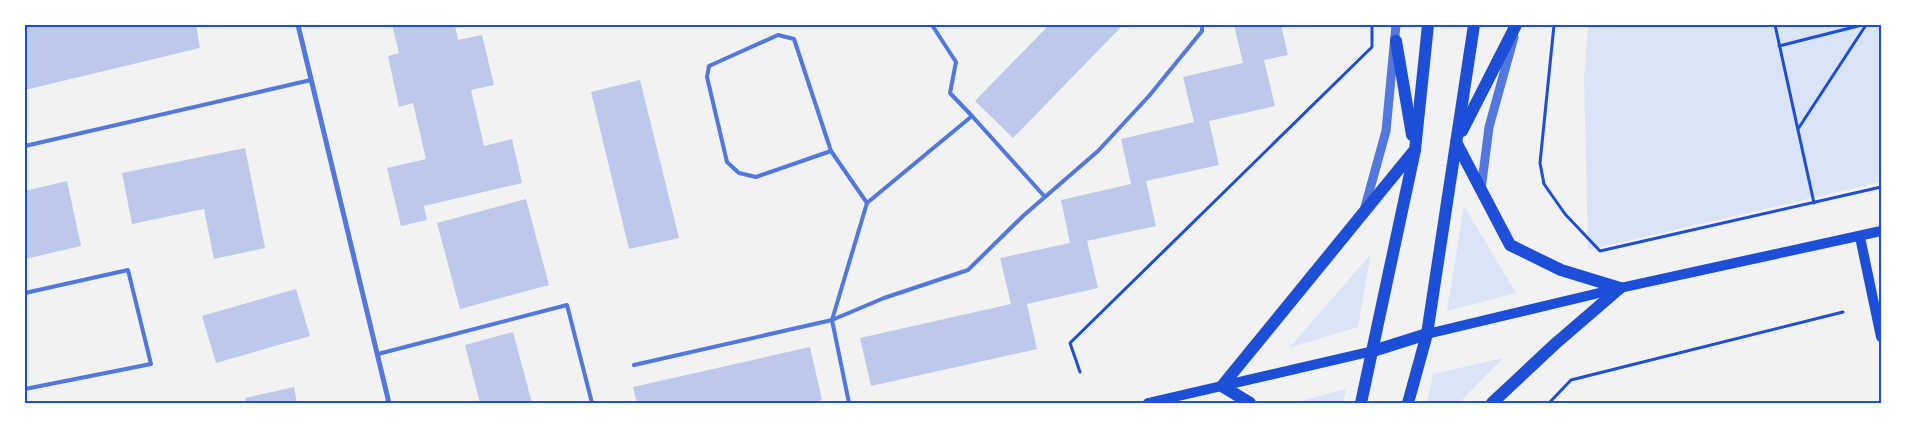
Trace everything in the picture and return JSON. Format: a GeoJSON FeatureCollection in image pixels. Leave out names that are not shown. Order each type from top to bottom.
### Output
{"type":"FeatureCollection","features":[{"type":"Feature","properties":{"kind":"main road"},"geometry":{"type":"LineString","coordinates":[[1361,403],[1415,150],[1428,25]]}},
{"type":"Feature","properties":{"kind":"main road"},"geometry":{"type":"LineString","coordinates":[[1408,403],[1427,334],[1474,25]]}},
{"type":"Feature","properties":{"kind":"main road"},"geometry":{"type":"LineString","coordinates":[[1456,142],[1517,25]]}},
{"type":"Feature","properties":{"kind":"main road"},"geometry":{"type":"LineString","coordinates":[[1396,41],[1415,150]]}},
{"type":"Feature","properties":{"kind":"main road"},"geometry":{"type":"LineString","coordinates":[[1456,142],[1481,193],[1510,244],[1561,270],[1620,288]]}},
{"type":"Feature","properties":{"kind":"main road"},"geometry":{"type":"LineString","coordinates":[[1222,386],[1415,150]]}},
{"type":"Feature","properties":{"kind":"main road"},"geometry":{"type":"LineString","coordinates":[[1148,403],[1373,351],[1427,334],[1620,288],[1881,231]]}},
{"type":"Feature","properties":{"kind":"main road"},"geometry":{"type":"LineString","coordinates":[[1860,237],[1881,337]]}},
{"type":"Feature","properties":{"kind":"main road"},"geometry":{"type":"LineString","coordinates":[[1492,403],[1555,344],[1620,288]]}},
{"type":"Feature","properties":{"kind":"main road"},"geometry":{"type":"LineString","coordinates":[[1222,386],[1250,403]]}},
{"type":"Feature","properties":{"kind":"street"},"geometry":{"type":"LineString","coordinates":[[298,25],[389,403]]}},
{"type":"Feature","properties":{"kind":"street"},"geometry":{"type":"LineString","coordinates":[[1364,210],[1386,131],[1396,41],[1396,25]]}},
{"type":"Feature","properties":{"kind":"street"},"geometry":{"type":"LineString","coordinates":[[1481,193],[1489,127],[1517,25]]}},
{"type":"Feature","properties":{"kind":"lane"},"geometry":{"type":"LineString","coordinates":[[932,25],[956,62],[950,93],[1045,197]]}},
{"type":"Feature","properties":{"kind":"lane"},"geometry":{"type":"LineString","coordinates":[[634,366],[832,320],[884,298],[968,270],[1045,197],[1098,151],[1149,96],[1202,31],[1202,25]]}},
{"type":"Feature","properties":{"kind":"lane"},"geometry":{"type":"LineString","coordinates":[[832,151],[756,177],[738,173],[727,162],[707,77],[709,66],[778,35],[794,39],[832,151],[867,203]]}},
{"type":"Feature","properties":{"kind":"lane"},"geometry":{"type":"LineString","coordinates":[[25,146],[311,80]]}},
{"type":"Feature","properties":{"kind":"lane"},"geometry":{"type":"LineString","coordinates":[[849,403],[832,320],[867,203],[972,116]]}},
{"type":"Feature","properties":{"kind":"lane"},"geometry":{"type":"LineString","coordinates":[[25,293],[128,270],[151,364],[25,389]]}},
{"type":"Feature","properties":{"kind":"lane"},"geometry":{"type":"LineString","coordinates":[[378,354],[567,305],[592,403]]}},
{"type":"Feature","properties":{"kind":"path"},"geometry":{"type":"LineString","coordinates":[[1080,372],[1070,343],[1372,47],[1372,25]]}},
{"type":"Feature","properties":{"kind":"path"},"geometry":{"type":"LineString","coordinates":[[1554,25],[1540,163],[1544,184],[1565,214],[1600,251],[1881,187]]}},
{"type":"Feature","properties":{"kind":"path"},"geometry":{"type":"LineString","coordinates":[[1775,25],[1814,203]]}},
{"type":"Feature","properties":{"kind":"path"},"geometry":{"type":"LineString","coordinates":[[1798,129],[1864,25]]}},
{"type":"Feature","properties":{"kind":"path"},"geometry":{"type":"LineString","coordinates":[[1779,46],[1864,25]]}},
{"type":"Feature","properties":{"kind":"path"},"geometry":{"type":"LineString","coordinates":[[1548,403],[1571,380],[1842,312]]}},
{"type":"Feature","properties":{"kind":"shaded area"},"geometry":{"type":"Polygon","coordinates":[[[1588,25],[1881,25],[1881,182],[1588,250],[1584,78],[1588,25]]]}},
{"type":"Feature","properties":{"kind":"shaded area"},"geometry":{"type":"Polygon","coordinates":[[[1464,206],[1516,293],[1447,311],[1464,206]]]}},
{"type":"Feature","properties":{"kind":"shaded area"},"geometry":{"type":"Polygon","coordinates":[[[1371,254],[1358,327],[1289,348],[1371,254]]]}},
{"type":"Feature","properties":{"kind":"shaded area"},"geometry":{"type":"Polygon","coordinates":[[[1503,358],[1459,403],[1427,403],[1433,374],[1503,358]]]}},
{"type":"Feature","properties":{"kind":"shaded area"},"geometry":{"type":"Polygon","coordinates":[[[1346,389],[1343,403],[1293,403],[1346,389]]]}},
{"type":"Feature","properties":{"kind":"building"},"geometry":{"type":"Polygon","coordinates":[[[25,25],[196,25],[200,48],[25,90],[25,25]]]}},
{"type":"Feature","properties":{"kind":"building"},"geometry":{"type":"Polygon","coordinates":[[[392,25],[455,25],[458,40],[482,35],[494,85],[471,90],[484,146],[512,139],[522,183],[424,206],[427,220],[401,226],[387,168],[426,159],[413,103],[399,107],[388,56],[399,53],[392,25]]]}},
{"type":"Feature","properties":{"kind":"building"},"geometry":{"type":"Polygon","coordinates":[[[1049,25],[1123,25],[1013,138],[975,101],[1049,25]]]}},
{"type":"Feature","properties":{"kind":"building"},"geometry":{"type":"Polygon","coordinates":[[[1234,25],[1281,25],[1288,55],[1264,60],[1275,106],[1209,121],[1219,165],[1146,181],[1156,226],[1087,241],[1098,288],[1027,304],[1037,349],[871,386],[860,338],[1011,304],[1000,258],[1070,243],[1061,200],[1131,184],[1121,139],[1194,122],[1183,77],[1243,63],[1234,25]]]}},
{"type":"Feature","properties":{"kind":"building"},"geometry":{"type":"Polygon","coordinates":[[[640,80],[679,238],[629,249],[591,92],[640,80]]]}},
{"type":"Feature","properties":{"kind":"building"},"geometry":{"type":"Polygon","coordinates":[[[245,148],[265,248],[214,259],[204,209],[132,224],[122,173],[245,148]]]}},
{"type":"Feature","properties":{"kind":"building"},"geometry":{"type":"Polygon","coordinates":[[[67,181],[81,246],[25,259],[25,191],[67,181]]]}},
{"type":"Feature","properties":{"kind":"building"},"geometry":{"type":"Polygon","coordinates":[[[526,199],[549,285],[460,309],[437,223],[526,199]]]}},
{"type":"Feature","properties":{"kind":"building"},"geometry":{"type":"Polygon","coordinates":[[[296,289],[310,336],[216,363],[202,316],[296,289]]]}},
{"type":"Feature","properties":{"kind":"building"},"geometry":{"type":"Polygon","coordinates":[[[513,332],[532,403],[480,403],[465,345],[513,332]]]}},
{"type":"Feature","properties":{"kind":"building"},"geometry":{"type":"Polygon","coordinates":[[[810,347],[822,400],[807,403],[637,403],[633,387],[810,347]]]}},
{"type":"Feature","properties":{"kind":"building"},"geometry":{"type":"Polygon","coordinates":[[[294,387],[297,403],[246,403],[245,398],[294,387]]]}}]}
